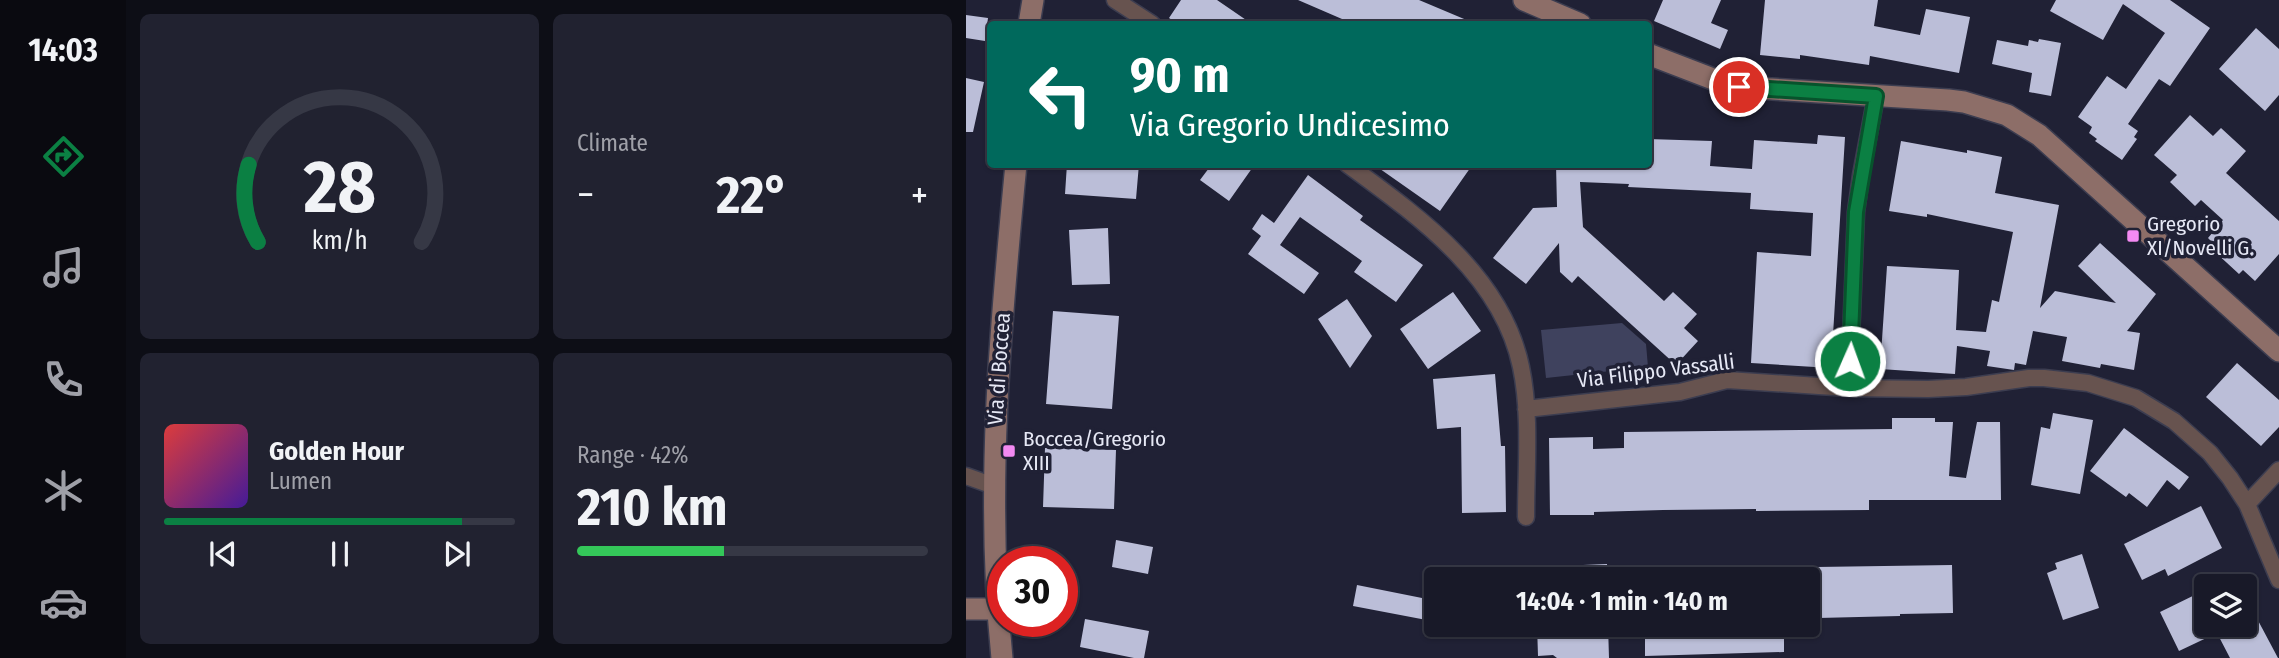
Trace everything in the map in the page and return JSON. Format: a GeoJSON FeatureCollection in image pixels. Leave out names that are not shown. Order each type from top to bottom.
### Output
{"type":"FeatureCollection","features":[{"type":"Feature","properties":{"kind":"street"},"geometry":{"type":"LineString","coordinates":[[1030,21],[1033,0]]}},
{"type":"Feature","properties":{"kind":"street"},"geometry":{"type":"LineString","coordinates":[[1115,0],[1147,21]]}},
{"type":"Feature","properties":{"kind":"street"},"geometry":{"type":"LineString","coordinates":[[1524,0],[1573,21]]}},
{"type":"Feature","properties":{"kind":"street"},"geometry":{"type":"LineString","coordinates":[[1652,56],[1739,87],[1964,102],[1999,113],[2022,124],[2051,145],[2279,351]]}},
{"type":"Feature","properties":{"kind":"street"},"geometry":{"type":"LineString","coordinates":[[1849,388],[1856,212],[1876,96]]}},
{"type":"Feature","properties":{"kind":"street","name":"Via di Boccea"},"geometry":{"type":"LineString","coordinates":[[995,546],[996,403],[1016,168]]}},
{"type":"Feature","properties":{"kind":"street"},"geometry":{"type":"LineString","coordinates":[[1352,168],[1429,226],[1485,288],[1506,325],[1517,352],[1525,386],[1526,517]]}},
{"type":"Feature","properties":{"kind":"street","name":"Via Filippo Vassalli"},"geometry":{"type":"LineString","coordinates":[[1526,409],[1679,392],[1727,380],[1849,388],[1953,388],[2044,378],[2088,383],[2109,388],[2151,405],[2193,436],[2225,471],[2247,503],[2279,580]]}},
{"type":"Feature","properties":{"kind":"street"},"geometry":{"type":"LineString","coordinates":[[2247,503],[2279,470]]}},
{"type":"Feature","properties":{"kind":"street"},"geometry":{"type":"LineString","coordinates":[[966,476],[994,486]]}},
{"type":"Feature","properties":{"kind":"street"},"geometry":{"type":"LineString","coordinates":[[966,610],[987,609]]}},
{"type":"Feature","properties":{"kind":"street","name":"Via di Boccea"},"geometry":{"type":"LineString","coordinates":[[1000,637],[1002,658]]}},
{"type":"Feature","properties":{"kind":"shaded area"},"geometry":{"type":"Polygon","coordinates":[[[1622,323],[1646,344],[1648,367],[1546,378],[1541,330],[1622,323]]]}},
{"type":"Feature","properties":{"kind":"building"},"geometry":{"type":"Polygon","coordinates":[[[1181,0],[1217,0],[1248,21],[1174,21],[1169,18],[1181,0]]]}},
{"type":"Feature","properties":{"kind":"building"},"geometry":{"type":"Polygon","coordinates":[[[1298,0],[1419,0],[1469,21],[1341,21],[1342,19],[1298,0]]]}},
{"type":"Feature","properties":{"kind":"building"},"geometry":{"type":"Polygon","coordinates":[[[1663,0],[1721,0],[1711,23],[1728,30],[1720,49],[1654,21],[1663,0]]]}},
{"type":"Feature","properties":{"kind":"building"},"geometry":{"type":"Polygon","coordinates":[[[1765,0],[1878,0],[1874,26],[1920,35],[1926,9],[1970,17],[1959,73],[1870,56],[1869,65],[1800,55],[1800,59],[1760,55],[1765,0]]]}},
{"type":"Feature","properties":{"kind":"building"},"geometry":{"type":"Polygon","coordinates":[[[2056,0],[2170,0],[2210,28],[2170,86],[2159,79],[2128,124],[2138,131],[2134,137],[2137,139],[2122,160],[2095,141],[2097,139],[2089,133],[2092,127],[2078,117],[2107,76],[2126,89],[2165,33],[2123,4],[2103,40],[2050,11],[2056,0]]]}},
{"type":"Feature","properties":{"kind":"building"},"geometry":{"type":"Polygon","coordinates":[[[966,15],[988,18],[985,41],[966,38],[966,15]]]}},
{"type":"Feature","properties":{"kind":"building"},"geometry":{"type":"Polygon","coordinates":[[[2256,28],[2279,49],[2279,95],[2265,111],[2219,69],[2256,28]]]}},
{"type":"Feature","properties":{"kind":"building"},"geometry":{"type":"Polygon","coordinates":[[[2039,39],[2061,43],[2051,96],[2029,92],[2032,73],[1992,64],[1997,40],[2028,46],[2029,40],[2038,42],[2039,39]]]}},
{"type":"Feature","properties":{"kind":"building"},"geometry":{"type":"Polygon","coordinates":[[[966,78],[984,82],[973,132],[966,132],[966,78]]]}},
{"type":"Feature","properties":{"kind":"building"},"geometry":{"type":"Polygon","coordinates":[[[2190,115],[2213,136],[2221,128],[2246,151],[2226,173],[2279,221],[2279,254],[2255,281],[2243,270],[2239,274],[2214,251],[2217,247],[2208,238],[2223,220],[2201,200],[2195,206],[2170,182],[2177,175],[2154,155],[2190,115]]]}},
{"type":"Feature","properties":{"kind":"building"},"geometry":{"type":"Polygon","coordinates":[[[1818,135],[1845,137],[1831,368],[1751,363],[1757,252],[1811,256],[1813,213],[1750,209],[1751,193],[1580,182],[1583,227],[1664,301],[1673,292],[1697,314],[1684,328],[1698,341],[1676,365],[1578,276],[1572,283],[1560,272],[1559,243],[1526,284],[1493,258],[1533,208],[1557,207],[1556,168],[1652,168],[1652,139],[1712,141],[1710,166],[1752,169],[1754,140],[1817,144],[1818,135]]]}},
{"type":"Feature","properties":{"kind":"building"},"geometry":{"type":"Polygon","coordinates":[[[1901,141],[2002,157],[1995,193],[2059,205],[2040,308],[2055,291],[2116,303],[2078,266],[2100,243],[2156,294],[2127,331],[2140,333],[2134,370],[2101,364],[2100,368],[2062,361],[2067,337],[2033,331],[2026,365],[2015,363],[2014,370],[1987,366],[1990,351],[1957,346],[1955,374],[1880,369],[1887,266],[1959,270],[1956,330],[1986,332],[1992,300],[1999,302],[2013,232],[1927,214],[1927,217],[1889,211],[1901,141]]]}},
{"type":"Feature","properties":{"kind":"building"},"geometry":{"type":"Polygon","coordinates":[[[1067,168],[1139,168],[1136,199],[1065,194],[1067,168]]]}},
{"type":"Feature","properties":{"kind":"building"},"geometry":{"type":"Polygon","coordinates":[[[1209,168],[1252,168],[1229,201],[1200,180],[1209,168]]]}},
{"type":"Feature","properties":{"kind":"building"},"geometry":{"type":"Polygon","coordinates":[[[1379,168],[1470,168],[1440,211],[1379,168]]]}},
{"type":"Feature","properties":{"kind":"building"},"geometry":{"type":"Polygon","coordinates":[[[1308,175],[1363,216],[1360,220],[1423,265],[1396,302],[1354,272],[1362,261],[1300,217],[1280,245],[1319,273],[1304,294],[1248,254],[1261,236],[1252,229],[1262,214],[1274,223],[1308,175]]]}},
{"type":"Feature","properties":{"kind":"building"},"geometry":{"type":"Polygon","coordinates":[[[1108,228],[1110,284],[1072,285],[1069,230],[1108,228]]]}},
{"type":"Feature","properties":{"kind":"building"},"geometry":{"type":"Polygon","coordinates":[[[1453,292],[1481,331],[1428,369],[1400,329],[1453,292]]]}},
{"type":"Feature","properties":{"kind":"building"},"geometry":{"type":"Polygon","coordinates":[[[1347,299],[1372,336],[1350,368],[1318,319],[1347,299]]]}},
{"type":"Feature","properties":{"kind":"building"},"geometry":{"type":"Polygon","coordinates":[[[1053,311],[1119,316],[1112,409],[1046,404],[1053,311]]]}},
{"type":"Feature","properties":{"kind":"building"},"geometry":{"type":"Polygon","coordinates":[[[2237,363],[2279,400],[2279,427],[2261,446],[2206,397],[2237,363]]]}},
{"type":"Feature","properties":{"kind":"building"},"geometry":{"type":"Polygon","coordinates":[[[1495,374],[1501,446],[1505,446],[1506,512],[1462,513],[1461,427],[1437,429],[1433,379],[1495,374]]]}},
{"type":"Feature","properties":{"kind":"building"},"geometry":{"type":"Polygon","coordinates":[[[2053,413],[2093,420],[2080,494],[2031,485],[2041,427],[2050,429],[2053,413]]]}},
{"type":"Feature","properties":{"kind":"building"},"geometry":{"type":"Polygon","coordinates":[[[1892,418],[1935,418],[1935,422],[1953,422],[1949,476],[1966,478],[1977,422],[2000,422],[2001,500],[1869,500],[1869,510],[1663,510],[1550,515],[1549,438],[1593,437],[1593,449],[1624,448],[1624,432],[1892,429],[1892,418]]]}},
{"type":"Feature","properties":{"kind":"building"},"geometry":{"type":"Polygon","coordinates":[[[2124,428],[2189,477],[2179,490],[2167,480],[2147,507],[2129,493],[2126,497],[2090,471],[2124,428]]]}},
{"type":"Feature","properties":{"kind":"building"},"geometry":{"type":"Polygon","coordinates":[[[1045,448],[1116,450],[1114,509],[1043,507],[1045,448]]]}},
{"type":"Feature","properties":{"kind":"building"},"geometry":{"type":"Polygon","coordinates":[[[2201,506],[2222,548],[2168,576],[2165,569],[2142,580],[2124,544],[2201,506]]]}},
{"type":"Feature","properties":{"kind":"building"},"geometry":{"type":"Polygon","coordinates":[[[1116,540],[1153,547],[1148,574],[1112,567],[1116,540]]]}},
{"type":"Feature","properties":{"kind":"building"},"geometry":{"type":"Polygon","coordinates":[[[2082,554],[2099,608],[2063,620],[2047,573],[2057,569],[2055,563],[2082,554]]]}},
{"type":"Feature","properties":{"kind":"building"},"geometry":{"type":"Polygon","coordinates":[[[1607,564],[1607,567],[1559,567],[1607,564]]]}},
{"type":"Feature","properties":{"kind":"building"},"geometry":{"type":"Polygon","coordinates":[[[1952,565],[1953,613],[1820,618],[1820,567],[1816,567],[1952,565]]]}},
{"type":"Feature","properties":{"kind":"building"},"geometry":{"type":"Polygon","coordinates":[[[1357,585],[1424,598],[1424,620],[1353,606],[1357,585]]]}},
{"type":"Feature","properties":{"kind":"building"},"geometry":{"type":"Polygon","coordinates":[[[2194,595],[2194,637],[2209,637],[2179,651],[2160,612],[2194,595]]]}},
{"type":"Feature","properties":{"kind":"building"},"geometry":{"type":"Polygon","coordinates":[[[1085,619],[1149,631],[1144,658],[1080,647],[1085,619]]]}},
{"type":"Feature","properties":{"kind":"building"},"geometry":{"type":"Polygon","coordinates":[[[2257,619],[2278,658],[2230,658],[2219,637],[2257,637],[2257,619]]]}},
{"type":"Feature","properties":{"kind":"building"},"geometry":{"type":"Polygon","coordinates":[[[1537,637],[1608,637],[1609,658],[1538,656],[1537,637]]]}},
{"type":"Feature","properties":{"kind":"building"},"geometry":{"type":"Polygon","coordinates":[[[1645,637],[1784,637],[1784,652],[1645,656],[1645,637]]]}},
{"type":"Feature","properties":{"kind":"place","name":"Gregorio XI/Novelli G."},"geometry":{"type":"Point","coordinates":[2133,236]}},
{"type":"Feature","properties":{"kind":"place","name":"Boccea/Gregorio XIII"},"geometry":{"type":"Point","coordinates":[1009,451]}},
{"type":"Feature","properties":{"kind":"route"},"geometry":{"type":"LineString","coordinates":[[1739,87],[1876,96],[1856,212],[1850,361]]}}]}
